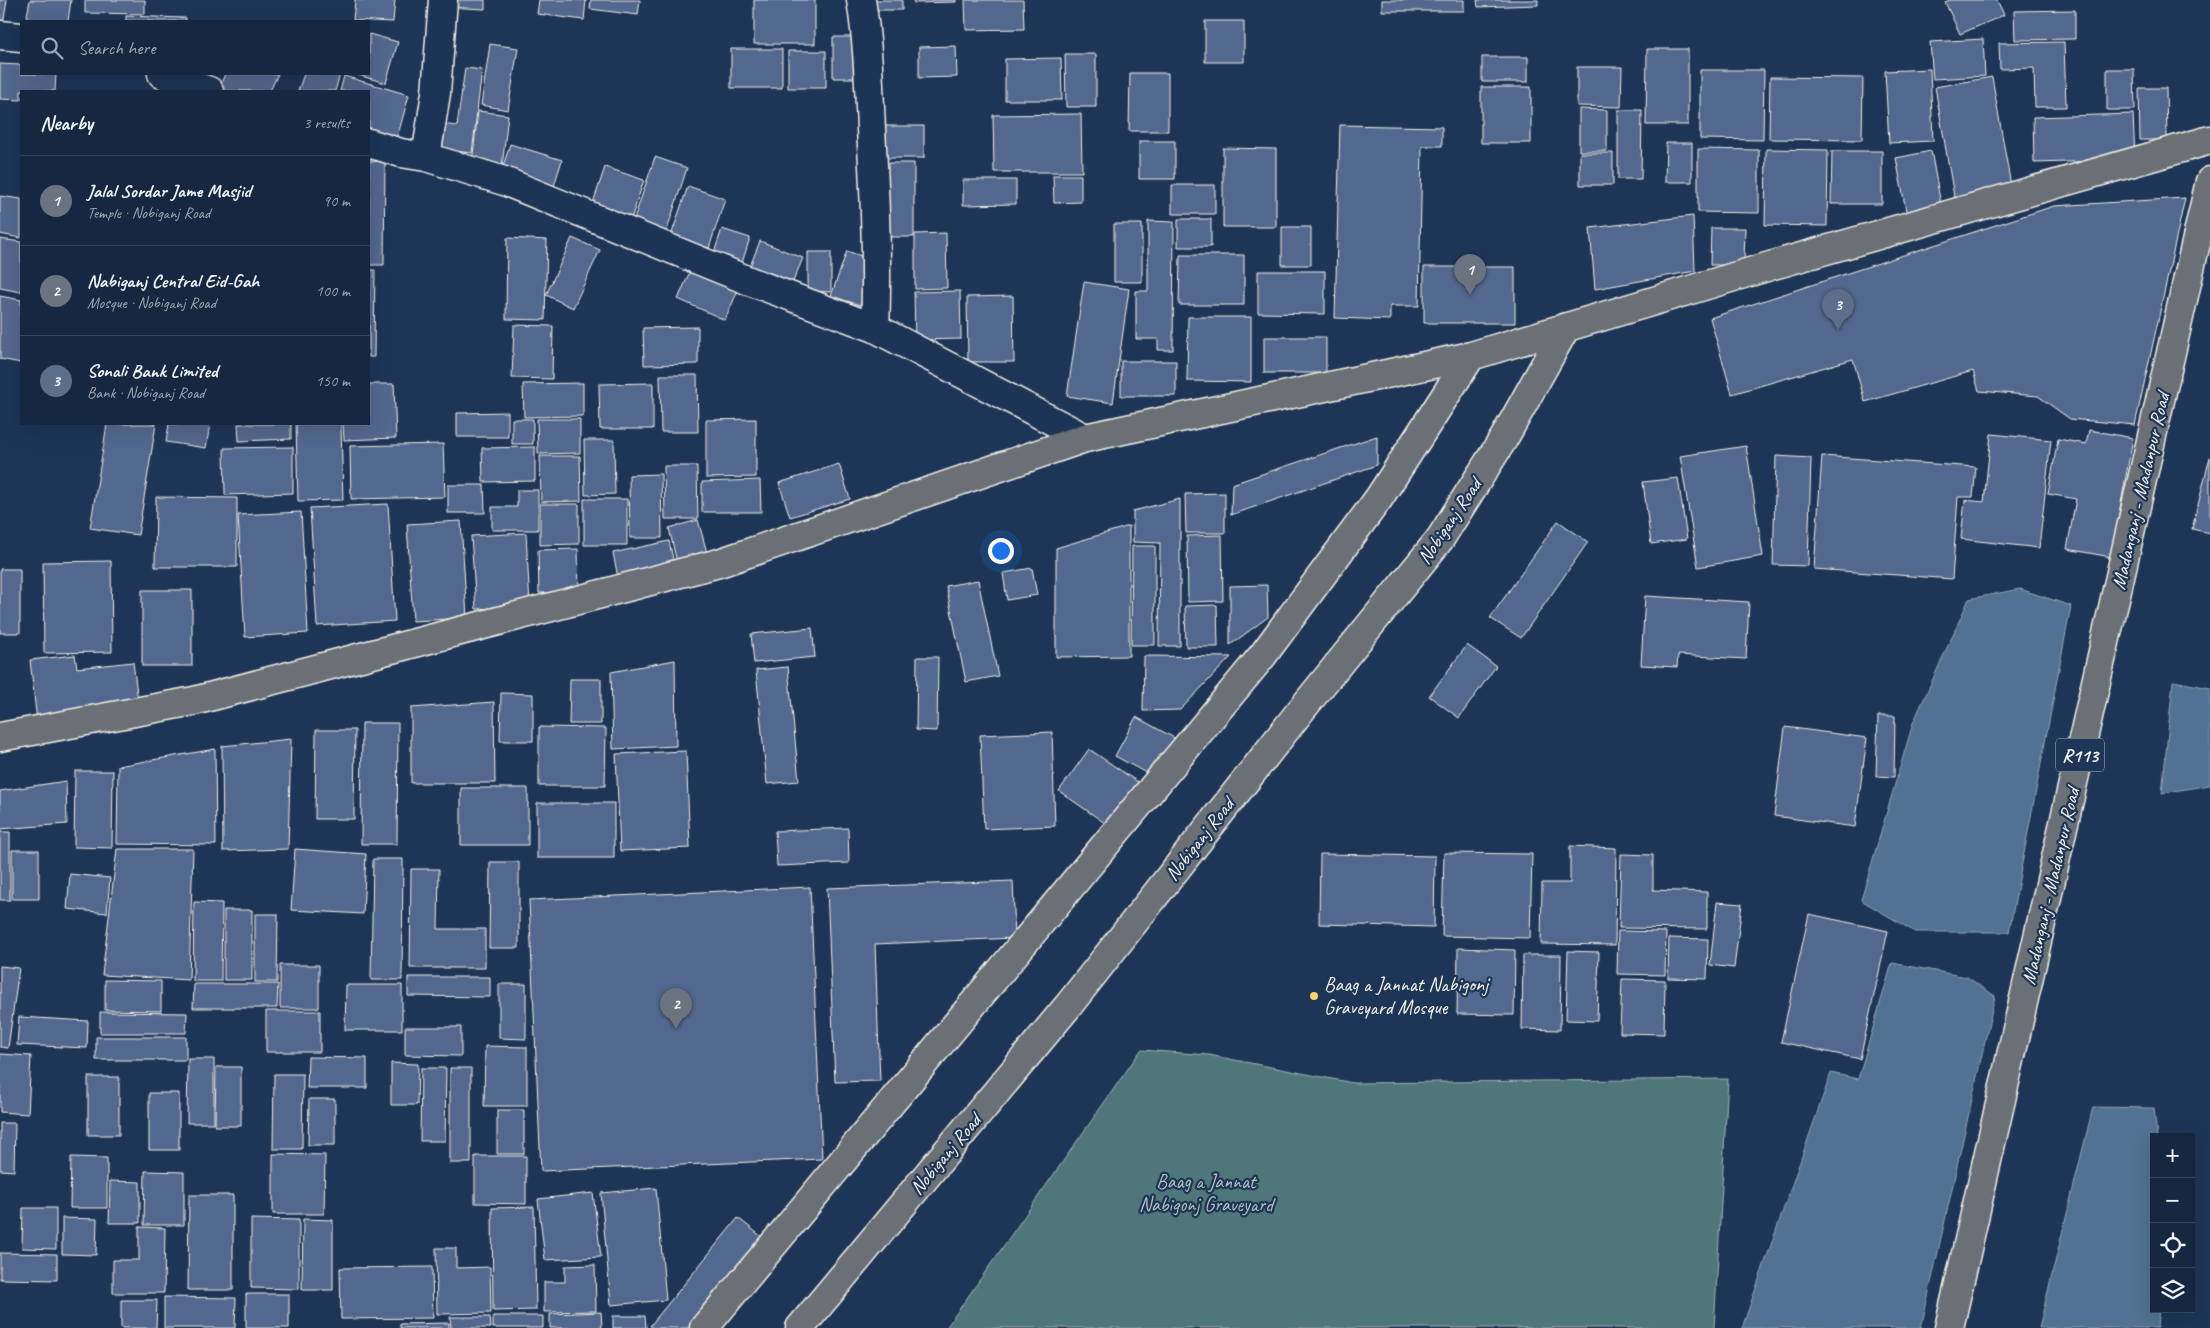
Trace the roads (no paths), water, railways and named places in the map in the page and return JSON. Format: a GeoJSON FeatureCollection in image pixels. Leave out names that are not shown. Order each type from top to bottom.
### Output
{"type":"FeatureCollection","features":[{"type":"Feature","properties":{"kind":"main road"},"geometry":{"type":"LineString","coordinates":[[0,737],[194,701],[719,563],[1085,438],[1471,356],[1770,266],[2210,140]]}},
{"type":"Feature","properties":{"kind":"main road","name":"Madanganj - Madanpur Road"},"geometry":{"type":"LineString","coordinates":[[1949,1328],[2210,181]]}},
{"type":"Feature","properties":{"kind":"main road","name":"Nobiganj Road"},"geometry":{"type":"LineString","coordinates":[[800,1328],[1068,1006],[1302,709],[1440,539],[1504,438],[1566,327]]}},
{"type":"Feature","properties":{"kind":"main road"},"geometry":{"type":"LineString","coordinates":[[704,1328],[1264,655],[1379,498],[1471,356]]}},
{"type":"Feature","properties":{"kind":"street"},"geometry":{"type":"LineString","coordinates":[[426,157],[436,94],[443,0]]}},
{"type":"Feature","properties":{"kind":"street"},"geometry":{"type":"LineString","coordinates":[[861,0],[866,31],[875,192],[877,279],[875,328]]}},
{"type":"Feature","properties":{"kind":"street"},"geometry":{"type":"LineString","coordinates":[[0,35],[20,37]]}},
{"type":"Feature","properties":{"kind":"street"},"geometry":{"type":"LineString","coordinates":[[165,75],[206,90]]}},
{"type":"Feature","properties":{"kind":"street"},"geometry":{"type":"LineString","coordinates":[[370,143],[401,153],[426,157],[504,181],[752,282],[875,328],[1085,438]]}},
{"type":"Feature","properties":{"kind":"water"},"geometry":{"type":"Polygon","coordinates":[[[2020,589],[2071,606],[2009,932],[1915,932],[1861,900],[1913,723],[1969,599],[2020,589]]]}},
{"type":"Feature","properties":{"kind":"water"},"geometry":{"type":"Polygon","coordinates":[[[2173,681],[2210,688],[2210,785],[2162,793],[2173,681]]]}},
{"type":"Feature","properties":{"kind":"water"},"geometry":{"type":"Polygon","coordinates":[[[1892,963],[1967,977],[1995,996],[1921,1328],[1742,1328],[1831,1073],[1858,1079],[1892,963]]]}},
{"type":"Feature","properties":{"kind":"water"},"geometry":{"type":"Polygon","coordinates":[[[2093,1107],[2154,1108],[2157,1133],[2150,1133],[2150,1313],[2159,1313],[2157,1328],[2039,1328],[2093,1107]]]}},
{"type":"Feature","properties":{"kind":"place","name":"Jalal Sordar Jame Masjid"},"geometry":{"type":"Point","coordinates":[1470,295]}},
{"type":"Feature","properties":{"kind":"place","name":"Sonali Bank Limited"},"geometry":{"type":"Point","coordinates":[1838,330]}},
{"type":"Feature","properties":{"kind":"place","name":"Baag a Jannat Nabigonj Graveyard Mosque"},"geometry":{"type":"Point","coordinates":[1314,996]}},
{"type":"Feature","properties":{"kind":"place","name":"Nabiganj Central Eid-Gah"},"geometry":{"type":"Point","coordinates":[676,1029]}},
{"type":"Feature","properties":{"kind":"park label","name":"Baag a Jannat Nabigonj Graveyard"},"geometry":{"type":"Point","coordinates":[1206,1192]}}]}
